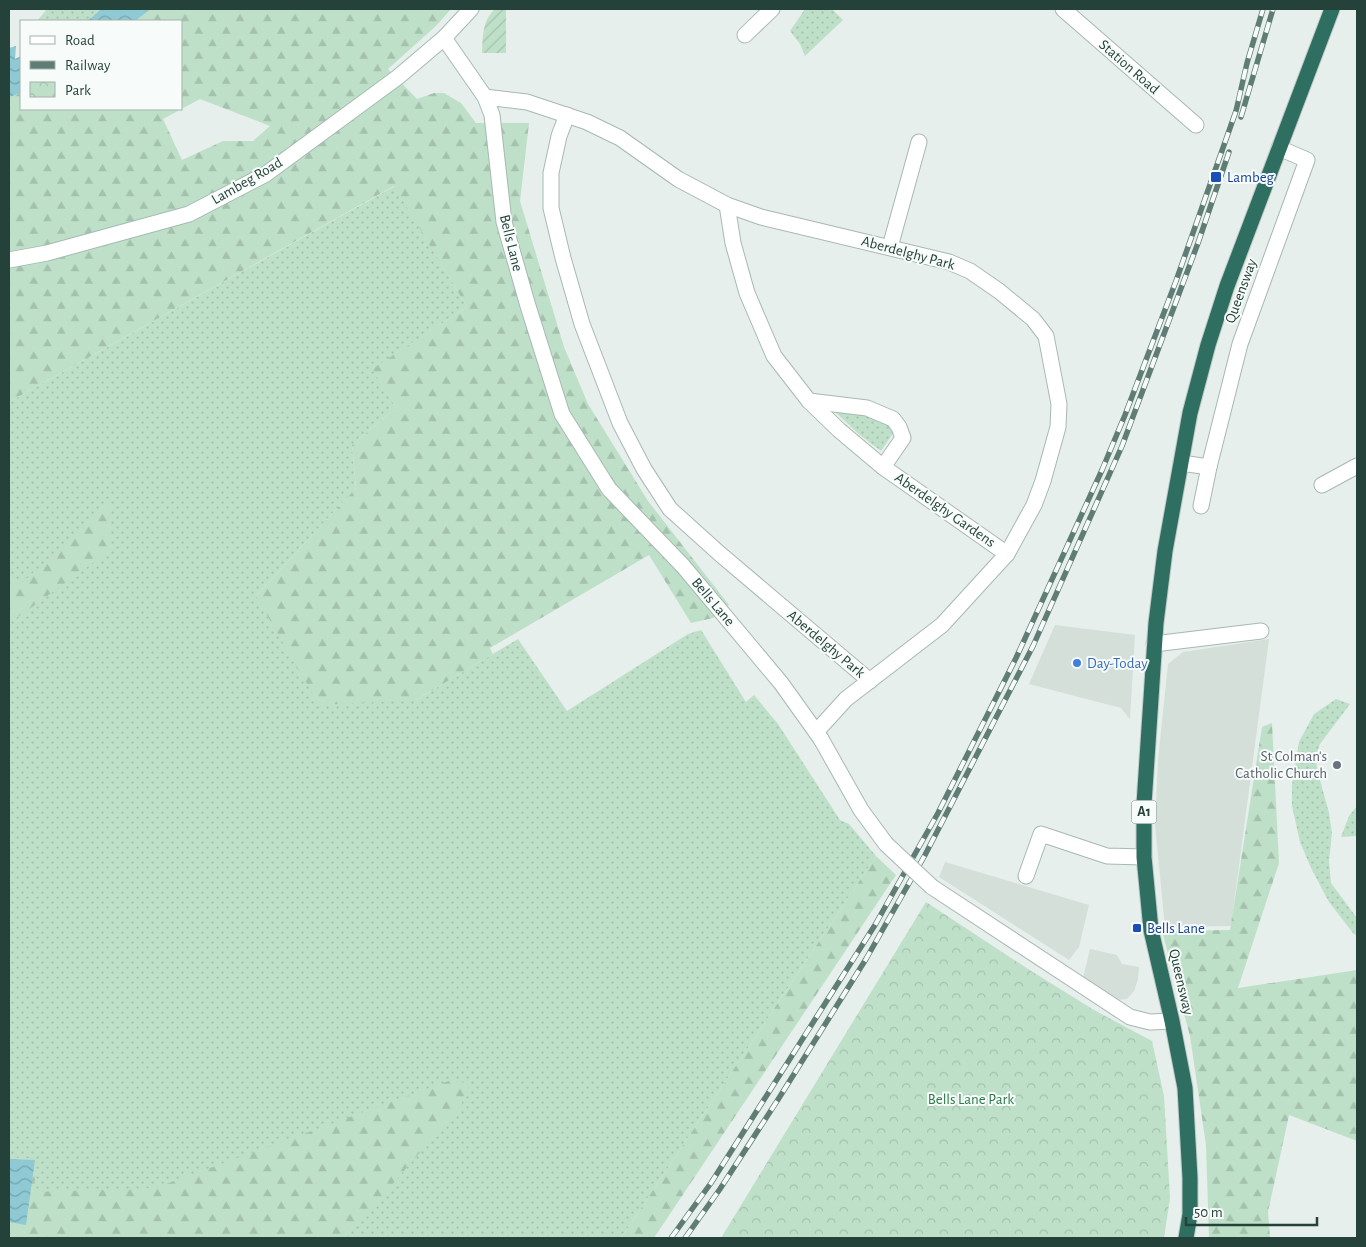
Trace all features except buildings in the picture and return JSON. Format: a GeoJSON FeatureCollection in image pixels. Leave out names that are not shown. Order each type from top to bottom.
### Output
{"type":"FeatureCollection","features":[{"type":"Feature","properties":{"kind":"highway","name":"Queensway"},"geometry":{"type":"LineString","coordinates":[[1186,1238],[1190,1214],[1190,1178],[1185,1088],[1151,930],[1144,857],[1144,804],[1154,644],[1165,551],[1190,412],[1208,345],[1227,286],[1332,9]]}},
{"type":"Feature","properties":{"kind":"street","name":"Lambeg Road"},"geometry":{"type":"LineString","coordinates":[[9,260],[47,253],[189,214],[266,174],[398,77],[444,38],[471,9]]}},
{"type":"Feature","properties":{"kind":"street"},"geometry":{"type":"LineString","coordinates":[[745,36],[772,9]]}},
{"type":"Feature","properties":{"kind":"street","name":"Station Road"},"geometry":{"type":"LineString","coordinates":[[1063,9],[1196,126]]}},
{"type":"Feature","properties":{"kind":"street","name":"Bells Lane"},"geometry":{"type":"LineString","coordinates":[[444,38],[485,97],[492,115],[504,222],[562,414],[610,489],[689,573],[781,683],[818,736],[861,810],[886,844],[932,887],[1130,1017],[1150,1022],[1172,1021]]}},
{"type":"Feature","properties":{"kind":"street","name":"Aberdelghy Park"},"geometry":{"type":"LineString","coordinates":[[485,97],[527,102],[587,122],[620,138],[678,179],[727,205],[761,218],[949,262],[970,272],[999,291],[1033,319],[1046,336],[1060,404],[1058,427],[1043,481],[1034,505],[1008,554],[942,625],[846,699],[818,736]]}},
{"type":"Feature","properties":{"kind":"street","name":"Aberdelghy Park"},"geometry":{"type":"LineString","coordinates":[[567,115],[559,136],[551,173],[551,208],[582,324],[620,423],[644,470],[670,509],[720,554],[870,681]]}},
{"type":"Feature","properties":{"kind":"street"},"geometry":{"type":"LineString","coordinates":[[890,247],[919,142]]}},
{"type":"Feature","properties":{"kind":"street","name":"Queensway"},"geometry":{"type":"LineString","coordinates":[[1201,506],[1240,344],[1308,160],[1279,148]]}},
{"type":"Feature","properties":{"kind":"street","name":"Aberdelghy Gardens"},"geometry":{"type":"LineString","coordinates":[[727,205],[733,242],[747,293],[774,356],[809,402],[883,467],[1008,554]]}},
{"type":"Feature","properties":{"kind":"street","name":"Aberdelghy Gardens"},"geometry":{"type":"LineString","coordinates":[[809,402],[867,408],[893,419],[899,427],[903,438],[883,467]]}},
{"type":"Feature","properties":{"kind":"street"},"geometry":{"type":"LineString","coordinates":[[1181,463],[1209,467]]}},
{"type":"Feature","properties":{"kind":"street"},"geometry":{"type":"LineString","coordinates":[[1329,476],[1357,466]]}},
{"type":"Feature","properties":{"kind":"street"},"geometry":{"type":"LineString","coordinates":[[1154,644],[1261,631]]}},
{"type":"Feature","properties":{"kind":"street"},"geometry":{"type":"LineString","coordinates":[[1026,876],[1041,834],[1107,856],[1144,857]]}},
{"type":"Feature","properties":{"kind":"shaded area"},"geometry":{"type":"Polygon","coordinates":[[[1055,625],[1135,635],[1130,719],[1121,708],[1029,684],[1055,625]]]}},
{"type":"Feature","properties":{"kind":"shaded area"},"geometry":{"type":"Polygon","coordinates":[[[1269,639],[1231,926],[1165,927],[1155,825],[1158,760],[1168,664],[1183,652],[1269,639]]]}},
{"type":"Feature","properties":{"kind":"shaded area"},"geometry":{"type":"Polygon","coordinates":[[[945,862],[1089,905],[1079,947],[1069,960],[939,877],[945,862]]]}},
{"type":"Feature","properties":{"kind":"shaded area"},"geometry":{"type":"Polygon","coordinates":[[[1090,949],[1117,955],[1122,964],[1139,967],[1134,991],[1127,999],[1117,1000],[1083,978],[1090,949]]]}},
{"type":"Feature","properties":{"kind":"green space"},"geometry":{"type":"Polygon","coordinates":[[[47,9],[101,9],[87,20],[38,20],[47,9]]]}},
{"type":"Feature","properties":{"kind":"green space"},"geometry":{"type":"Polygon","coordinates":[[[151,9],[451,9],[436,26],[388,69],[417,99],[434,93],[444,93],[461,103],[476,123],[529,123],[520,201],[564,347],[588,404],[648,501],[729,605],[713,618],[691,623],[649,555],[490,648],[493,654],[416,700],[319,705],[256,596],[356,488],[352,445],[396,408],[372,369],[467,307],[394,186],[9,402],[9,97],[20,93],[20,110],[180,110],[163,119],[182,160],[223,141],[253,141],[270,126],[200,99],[182,109],[182,20],[136,20],[151,9]]]}},
{"type":"Feature","properties":{"kind":"green space"},"geometry":{"type":"Polygon","coordinates":[[[495,9],[506,9],[506,53],[482,53],[485,24],[495,9]]]}},
{"type":"Feature","properties":{"kind":"green space"},"geometry":{"type":"Polygon","coordinates":[[[805,9],[832,9],[843,20],[805,56],[800,44],[790,31],[805,9]]]}},
{"type":"Feature","properties":{"kind":"green space"},"geometry":{"type":"Polygon","coordinates":[[[395,186],[467,307],[373,369],[396,408],[352,445],[356,488],[256,596],[416,700],[518,639],[567,711],[688,634],[701,630],[746,702],[754,695],[778,724],[840,820],[849,824],[876,856],[621,1238],[9,1238],[9,402],[395,186]]]}},
{"type":"Feature","properties":{"kind":"green space"},"geometry":{"type":"Polygon","coordinates":[[[833,410],[867,413],[891,424],[894,432],[881,451],[833,410]]]}},
{"type":"Feature","properties":{"kind":"green space"},"geometry":{"type":"Polygon","coordinates":[[[108,499],[112,549],[9,622],[9,578],[23,582],[63,546],[108,499]]]}},
{"type":"Feature","properties":{"kind":"green space"},"geometry":{"type":"Polygon","coordinates":[[[1336,699],[1350,704],[1320,744],[1316,760],[1332,833],[1329,861],[1331,883],[1357,918],[1357,936],[1329,902],[1311,868],[1300,842],[1292,806],[1292,785],[1299,742],[1314,714],[1336,699]]]}},
{"type":"Feature","properties":{"kind":"green space"},"geometry":{"type":"Polygon","coordinates":[[[1272,723],[1279,863],[1238,988],[1357,970],[1357,1141],[1289,1115],[1268,1212],[1270,1238],[1209,1238],[1206,1145],[1190,1036],[1162,931],[1230,930],[1262,727],[1272,723]]]}},
{"type":"Feature","properties":{"kind":"green space"},"geometry":{"type":"Polygon","coordinates":[[[1357,806],[1357,836],[1341,837],[1349,816],[1357,806]]]}},
{"type":"Feature","properties":{"kind":"green space"},"geometry":{"type":"Polygon","coordinates":[[[876,856],[896,875],[654,1238],[621,1238],[876,856]]]}},
{"type":"Feature","properties":{"kind":"green space","name":"Bells Lane Park"},"geometry":{"type":"Polygon","coordinates":[[[926,902],[1094,1010],[1152,1041],[1164,1096],[1170,1198],[1164,1238],[721,1238],[926,902]]]}},
{"type":"Feature","properties":{"kind":"green space"},"geometry":{"type":"Polygon","coordinates":[[[451,1080],[470,1084],[461,1105],[377,1202],[338,1238],[9,1237],[9,1222],[26,1225],[34,1160],[9,1159],[9,1157],[35,1159],[34,1192],[155,1188],[451,1080]]]}},
{"type":"Feature","properties":{"kind":"water"},"geometry":{"type":"Polygon","coordinates":[[[101,9],[151,9],[136,20],[87,20],[101,9]]]}},
{"type":"Feature","properties":{"kind":"water"},"geometry":{"type":"Polygon","coordinates":[[[16,46],[15,59],[20,56],[20,93],[9,97],[9,48],[16,46]]]}},
{"type":"Feature","properties":{"kind":"water"},"geometry":{"type":"Polygon","coordinates":[[[9,1159],[35,1160],[26,1225],[9,1222],[9,1159]]]}},
{"type":"Feature","properties":{"kind":"railway"},"geometry":{"type":"LineString","coordinates":[[671,1238],[711,1183],[875,925],[938,813],[1016,658],[1102,470],[1176,281],[1236,111],[1247,63],[1263,9]]}},
{"type":"Feature","properties":{"kind":"railway"},"geometry":{"type":"LineString","coordinates":[[1241,117],[1273,9]]}},
{"type":"Feature","properties":{"kind":"railway"},"geometry":{"type":"LineString","coordinates":[[685,1238],[720,1189],[866,959],[925,855],[1033,646],[1122,446],[1198,243],[1229,152]]}},
{"type":"Feature","properties":{"kind":"place","name":"Lambeg"},"geometry":{"type":"Point","coordinates":[1216,177]}},
{"type":"Feature","properties":{"kind":"place","name":"Day-Today"},"geometry":{"type":"Point","coordinates":[1077,663]}},
{"type":"Feature","properties":{"kind":"place","name":"St Colman's Catholic Church"},"geometry":{"type":"Point","coordinates":[1337,765]}},
{"type":"Feature","properties":{"kind":"place","name":"Bells Lane"},"geometry":{"type":"Point","coordinates":[1137,928]}}]}
